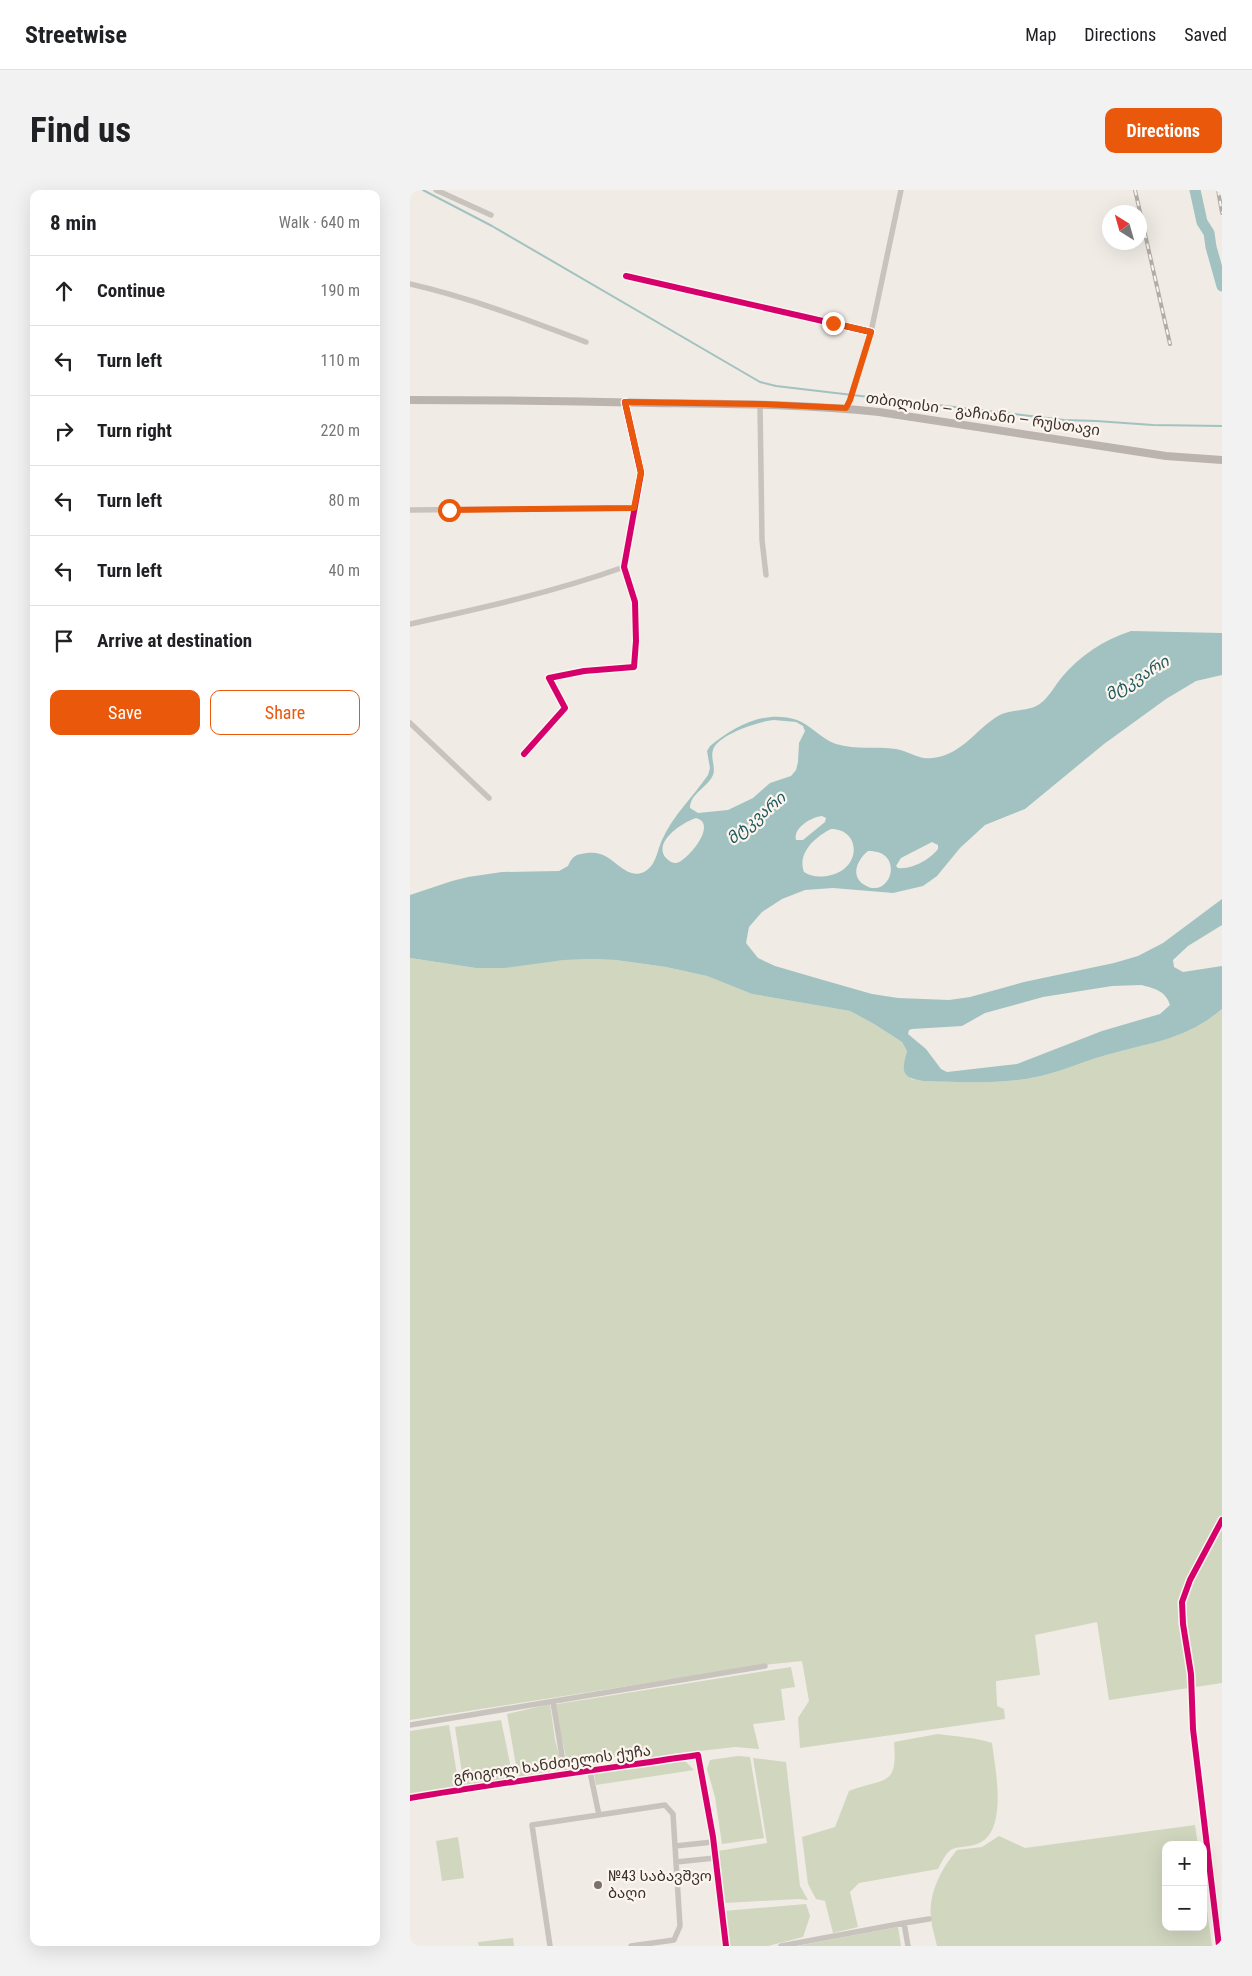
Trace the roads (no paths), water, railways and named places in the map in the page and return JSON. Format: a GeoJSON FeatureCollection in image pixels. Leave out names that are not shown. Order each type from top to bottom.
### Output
{"type":"FeatureCollection","features":[{"type":"Feature","properties":{"kind":"main road","name":"თბილისი — გაჩიანი — რუსთავი"},"geometry":{"type":"LineString","coordinates":[[410,400],[760,404],[846,408],[1166,456],[1222,460]]}},
{"type":"Feature","properties":{"kind":"main road","name":"გრიგოლ ხანძთელის ქუჩა"},"geometry":{"type":"LineString","coordinates":[[410,1798],[523,1779],[590,1772],[698,1756],[713,1842]]}},
{"type":"Feature","properties":{"kind":"main road"},"geometry":{"type":"LineString","coordinates":[[713,1842],[726,1946]]}},
{"type":"Feature","properties":{"kind":"street"},"geometry":{"type":"LineString","coordinates":[[436,190],[491,215]]}},
{"type":"Feature","properties":{"kind":"street"},"geometry":{"type":"LineString","coordinates":[[846,408],[871,332],[901,190]]}},
{"type":"Feature","properties":{"kind":"street"},"geometry":{"type":"LineString","coordinates":[[626,276],[871,332]]}},
{"type":"Feature","properties":{"kind":"street"},"geometry":{"type":"LineString","coordinates":[[410,284],[498,308],[586,342]]}},
{"type":"Feature","properties":{"kind":"street"},"geometry":{"type":"LineString","coordinates":[[524,754],[565,708],[549,678],[584,671],[634,667],[636,641],[635,602],[624,567],[641,472],[625,402]]}},
{"type":"Feature","properties":{"kind":"street"},"geometry":{"type":"LineString","coordinates":[[760,404],[762,540],[766,575]]}},
{"type":"Feature","properties":{"kind":"street"},"geometry":{"type":"LineString","coordinates":[[410,510],[634,508]]}},
{"type":"Feature","properties":{"kind":"street"},"geometry":{"type":"LineString","coordinates":[[410,624],[586,581],[624,567]]}},
{"type":"Feature","properties":{"kind":"street"},"geometry":{"type":"LineString","coordinates":[[410,723],[489,798]]}},
{"type":"Feature","properties":{"kind":"street"},"geometry":{"type":"LineString","coordinates":[[1219,1946],[1193,1729],[1191,1674],[1183,1624],[1182,1602],[1190,1580],[1222,1520]]}},
{"type":"Feature","properties":{"kind":"street"},"geometry":{"type":"LineString","coordinates":[[410,1725],[765,1666]]}},
{"type":"Feature","properties":{"kind":"street"},"geometry":{"type":"LineString","coordinates":[[553,1702],[565,1774]]}},
{"type":"Feature","properties":{"kind":"street"},"geometry":{"type":"LineString","coordinates":[[590,1772],[599,1815]]}},
{"type":"Feature","properties":{"kind":"street"},"geometry":{"type":"LineString","coordinates":[[550,1946],[532,1825],[664,1805],[673,1814],[680,1926],[674,1940],[632,1946]]}},
{"type":"Feature","properties":{"kind":"street"},"geometry":{"type":"LineString","coordinates":[[675,1846],[713,1842]]}},
{"type":"Feature","properties":{"kind":"street"},"geometry":{"type":"LineString","coordinates":[[676,1862],[715,1858]]}},
{"type":"Feature","properties":{"kind":"street"},"geometry":{"type":"LineString","coordinates":[[781,1946],[929,1919]]}},
{"type":"Feature","properties":{"kind":"street"},"geometry":{"type":"LineString","coordinates":[[904,1923],[908,1946]]}},
{"type":"Feature","properties":{"kind":"water","name":"მტკვარი"},"geometry":{"type":"Polygon","coordinates":[[[1131,631],[1222,633],[1222,675],[1196,681],[1166,699],[1104,744],[1025,809],[985,825],[960,848],[937,876],[923,886],[893,893],[833,888],[805,890],[782,899],[762,912],[749,927],[746,943],[758,958],[775,966],[872,994],[898,998],[949,1000],[970,997],[1024,982],[1138,956],[1163,943],[1222,899],[1222,925],[1188,946],[1173,960],[1174,967],[1183,972],[1222,966],[1222,1009],[1196,1027],[1183,1033],[1158,1042],[1105,1055],[1050,1074],[1027,1079],[982,1082],[923,1081],[910,1077],[904,1072],[907,1051],[902,1042],[850,1011],[752,994],[707,976],[666,967],[616,960],[564,960],[504,968],[476,968],[410,958],[410,895],[468,877],[502,872],[559,871],[568,866],[575,856],[589,853],[598,853],[606,856],[632,873],[644,872],[654,862],[662,840],[677,814],[708,775],[710,768],[707,751],[710,746],[729,732],[750,722],[761,718],[785,717],[802,722],[836,744],[851,747],[896,749],[918,757],[932,758],[943,756],[960,747],[998,716],[1008,712],[1031,708],[1041,703],[1077,662],[1093,649],[1131,631]],[[767,721],[730,734],[716,744],[712,753],[713,774],[709,781],[695,795],[690,808],[698,813],[728,810],[753,798],[770,783],[791,776],[796,770],[798,762],[799,743],[805,731],[803,726],[796,722],[767,721]],[[822,816],[813,818],[800,827],[797,831],[796,840],[803,840],[825,822],[826,818],[822,816]],[[696,818],[684,824],[666,839],[663,846],[666,858],[673,863],[681,861],[687,856],[702,835],[704,827],[702,822],[696,818]],[[831,829],[819,836],[805,852],[802,865],[804,872],[810,875],[827,876],[838,873],[847,867],[854,851],[853,843],[848,836],[841,831],[831,829]],[[932,842],[901,858],[896,866],[898,868],[909,867],[926,860],[935,853],[938,845],[932,842]],[[868,851],[861,858],[856,872],[863,884],[873,888],[881,887],[887,882],[891,866],[887,858],[880,853],[868,851]],[[1141,985],[1112,986],[1043,997],[985,1013],[962,1026],[912,1029],[909,1030],[908,1034],[926,1049],[941,1069],[947,1072],[1017,1064],[1102,1031],[1160,1014],[1170,1005],[1166,996],[1162,993],[1141,985]]]}},
{"type":"Feature","properties":{"kind":"waterway"},"geometry":{"type":"LineString","coordinates":[[423,190],[492,226],[760,382],[776,386],[1064,420],[1153,425],[1222,426]]}},
{"type":"Feature","properties":{"kind":"waterway"},"geometry":{"type":"LineString","coordinates":[[1195,190],[1202,222],[1209,233],[1222,286]]}},
{"type":"Feature","properties":{"kind":"railway"},"geometry":{"type":"LineString","coordinates":[[1135,190],[1170,344]]}},
{"type":"Feature","properties":{"kind":"railway"},"geometry":{"type":"LineString","coordinates":[[1218,190],[1222,213]]}},
{"type":"Feature","properties":{"kind":"place","name":"№43 საბავშვო ბაღი"},"geometry":{"type":"Point","coordinates":[598,1885]}}]}
